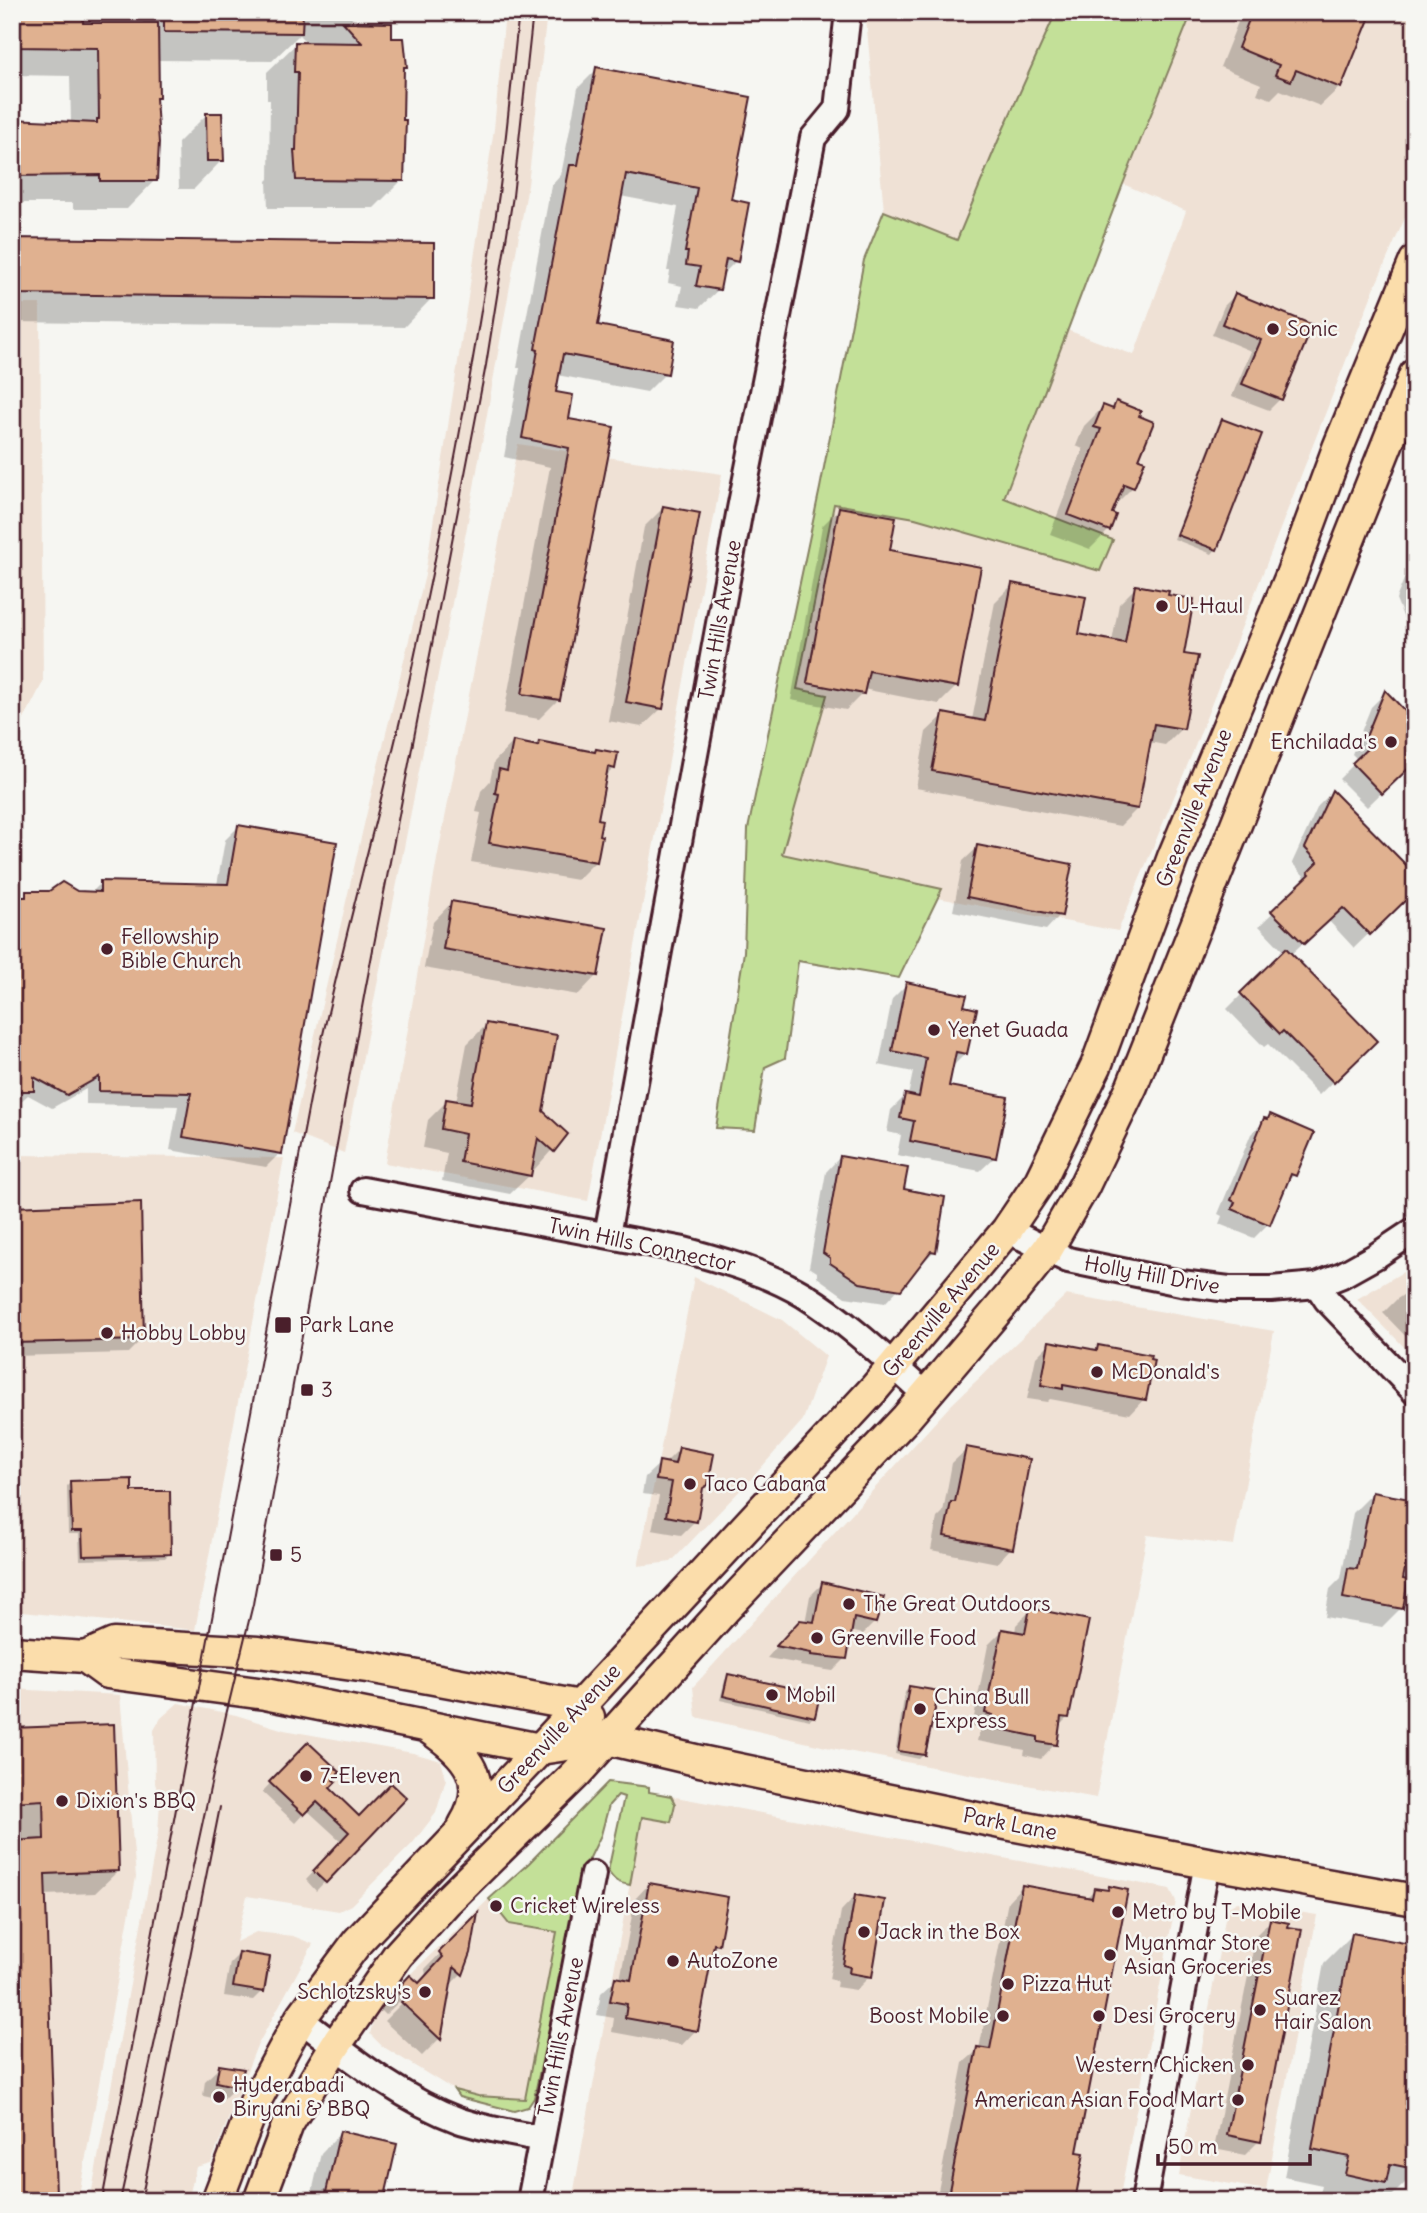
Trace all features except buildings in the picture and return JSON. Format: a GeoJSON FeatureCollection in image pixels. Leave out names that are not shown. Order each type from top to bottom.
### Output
{"type":"FeatureCollection","features":[{"type":"Feature","properties":{"kind":"main road","name":"Greenville Avenue"},"geometry":{"type":"LineString","coordinates":[[217,2201],[255,2102],[300,2020],[358,1941],[540,1749],[894,1366],[1007,1230],[1040,1181],[1096,1066],[1173,857],[1290,578],[1338,447],[1415,261]]}},
{"type":"Feature","properties":{"kind":"main road","name":"Greenville Avenue"},"geometry":{"type":"LineString","coordinates":[[259,2201],[289,2124],[335,2046],[398,1955],[447,1901],[576,1773],[925,1394],[1047,1250],[1084,1186],[1132,1086],[1415,374]]}},
{"type":"Feature","properties":{"kind":"main road"},"geometry":{"type":"LineString","coordinates":[[1290,578],[1329,593]]}},
{"type":"Feature","properties":{"kind":"main road"},"geometry":{"type":"LineString","coordinates":[[1173,857],[1213,878]]}},
{"type":"Feature","properties":{"kind":"main road","name":"Park Lane"},"geometry":{"type":"LineString","coordinates":[[12,1652],[85,1657],[114,1644],[258,1652],[374,1668],[580,1706]]}},
{"type":"Feature","properties":{"kind":"main road","name":"Park Lane"},"geometry":{"type":"LineString","coordinates":[[85,1657],[107,1673],[265,1694],[540,1749],[607,1739],[712,1763],[1207,1863],[1415,1899]]}},
{"type":"Feature","properties":{"kind":"main road"},"geometry":{"type":"LineString","coordinates":[[580,1706],[607,1739]]}},
{"type":"Feature","properties":{"kind":"main road"},"geometry":{"type":"LineString","coordinates":[[424,1725],[451,1743],[466,1759],[476,1781],[476,1798],[471,1815],[456,1839]]}},
{"type":"Feature","properties":{"kind":"street","name":"Twin Hills Avenue"},"geometry":{"type":"LineString","coordinates":[[607,1235],[740,509],[813,138],[838,109],[848,12]]}},
{"type":"Feature","properties":{"kind":"street","name":"Twin Hills Connector"},"geometry":{"type":"LineString","coordinates":[[363,1190],[607,1235],[719,1259],[767,1276],[803,1294],[830,1313],[925,1394]]}},
{"type":"Feature","properties":{"kind":"street","name":"Holly Hill Drive"},"geometry":{"type":"LineString","coordinates":[[1007,1230],[1068,1259],[1181,1283],[1229,1289],[1317,1285],[1376,1256],[1415,1230]]}},
{"type":"Feature","properties":{"kind":"street"},"geometry":{"type":"LineString","coordinates":[[1317,1285],[1338,1313],[1415,1392]]}},
{"type":"Feature","properties":{"kind":"street"},"geometry":{"type":"LineString","coordinates":[[1144,2201],[1207,1863]]}},
{"type":"Feature","properties":{"kind":"street","name":"Twin Hills Avenue"},"geometry":{"type":"LineString","coordinates":[[530,2201],[593,1874]]}},
{"type":"Feature","properties":{"kind":"street"},"geometry":{"type":"LineString","coordinates":[[300,2020],[404,2095],[423,2105],[460,2120],[541,2139]]}},
{"type":"Feature","properties":{"kind":"shaded area"},"geometry":{"type":"Polygon","coordinates":[[[505,12],[547,12],[528,185],[466,532],[344,1153],[292,1133],[425,575],[494,129],[505,12]]]}},
{"type":"Feature","properties":{"kind":"shaded area"},"geometry":{"type":"Polygon","coordinates":[[[861,12],[1415,12],[1415,195],[1374,289],[1192,754],[1118,931],[938,898],[942,889],[782,854],[827,696],[797,689],[834,504],[915,518],[1112,540],[1004,498],[1067,330],[1134,355],[1186,211],[1123,184],[957,240],[884,211],[866,19],[861,12]]]}},
{"type":"Feature","properties":{"kind":"shaded area"},"geometry":{"type":"Polygon","coordinates":[[[12,304],[40,304],[43,682],[12,743],[12,304]]]}},
{"type":"Feature","properties":{"kind":"shaded area"},"geometry":{"type":"Polygon","coordinates":[[[518,444],[722,474],[588,1201],[385,1163],[437,859],[518,444]]]}},
{"type":"Feature","properties":{"kind":"shaded area"},"geometry":{"type":"Polygon","coordinates":[[[12,1155],[284,1158],[195,1630],[12,1611],[12,1155]]]}},
{"type":"Feature","properties":{"kind":"shaded area"},"geometry":{"type":"Polygon","coordinates":[[[1415,1265],[1415,1358],[1357,1299],[1415,1265]]]}},
{"type":"Feature","properties":{"kind":"shaded area"},"geometry":{"type":"Polygon","coordinates":[[[694,1277],[782,1320],[826,1356],[803,1420],[753,1477],[671,1562],[638,1566],[694,1277]]]}},
{"type":"Feature","properties":{"kind":"shaded area"},"geometry":{"type":"Polygon","coordinates":[[[1066,1295],[1274,1331],[1234,1545],[1147,1535],[1096,1798],[826,1747],[696,1717],[693,1687],[950,1406],[1066,1295]]]}},
{"type":"Feature","properties":{"kind":"shaded area"},"geometry":{"type":"Polygon","coordinates":[[[12,1689],[120,1695],[136,1877],[78,2201],[12,2201],[12,1689]]]}},
{"type":"Feature","properties":{"kind":"shaded area"},"geometry":{"type":"Polygon","coordinates":[[[178,1703],[236,1715],[284,1730],[413,1753],[441,1761],[446,1779],[436,1813],[412,1844],[351,1905],[339,1911],[247,1896],[236,1942],[256,1932],[293,1936],[313,1944],[256,2048],[211,2163],[196,2167],[188,2201],[90,2201],[158,1833],[160,1802],[155,1783],[154,1730],[161,1718],[178,1703]]]}},
{"type":"Feature","properties":{"kind":"shaded area"},"geometry":{"type":"Polygon","coordinates":[[[649,1792],[1170,1889],[1176,1901],[1119,2201],[572,2201],[642,1817],[649,1792]]]}},
{"type":"Feature","properties":{"kind":"shaded area"},"geometry":{"type":"Polygon","coordinates":[[[489,1899],[509,1924],[557,1931],[525,2100],[478,2096],[454,2090],[382,2046],[370,2034],[373,2021],[399,1985],[489,1899]]]}},
{"type":"Feature","properties":{"kind":"shaded area"},"geometry":{"type":"Polygon","coordinates":[[[1237,1902],[1317,1915],[1266,2190],[1179,2175],[1227,1908],[1237,1902]]]}},
{"type":"Feature","properties":{"kind":"green space"},"geometry":{"type":"Polygon","coordinates":[[[1056,12],[1192,12],[1123,184],[1004,498],[1113,540],[1100,571],[915,518],[834,504],[797,689],[827,695],[782,854],[942,889],[899,978],[798,961],[785,1058],[765,1067],[755,1130],[716,1128],[744,952],[748,829],[820,488],[864,260],[884,211],[957,240],[1056,12]]]}},
{"type":"Feature","properties":{"kind":"green space"},"geometry":{"type":"Polygon","coordinates":[[[608,1782],[649,1787],[649,1792],[671,1796],[675,1804],[671,1822],[642,1817],[630,1885],[622,1883],[614,1879],[608,1871],[624,1797],[618,1795],[609,1805],[601,1835],[582,1874],[534,2098],[528,2107],[514,2111],[459,2097],[454,2090],[478,2096],[525,2099],[557,1932],[509,1924],[489,1899],[529,1863],[608,1782]]]}},
{"type":"Feature","properties":{"kind":"tram line"},"geometry":{"type":"LineString","coordinates":[[102,2201],[317,1062],[404,705],[450,482],[499,194],[519,12]]}},
{"type":"Feature","properties":{"kind":"tram line"},"geometry":{"type":"LineString","coordinates":[[120,2201],[226,1715],[253,1604],[365,991],[486,365],[513,196],[533,12]]}},
{"type":"Feature","properties":{"kind":"tram line"},"geometry":{"type":"LineString","coordinates":[[141,2201],[220,1807]]}},
{"type":"Feature","properties":{"kind":"place","name":"Sonic"},"geometry":{"type":"Point","coordinates":[1273,329]}},
{"type":"Feature","properties":{"kind":"place","name":"U-Haul"},"geometry":{"type":"Point","coordinates":[1162,606]}},
{"type":"Feature","properties":{"kind":"place","name":"Enchilada's"},"geometry":{"type":"Point","coordinates":[1391,742]}},
{"type":"Feature","properties":{"kind":"place","name":"Fellowship Bible Church"},"geometry":{"type":"Point","coordinates":[107,949]}},
{"type":"Feature","properties":{"kind":"place","name":"Yenet Guada"},"geometry":{"type":"Point","coordinates":[934,1030]}},
{"type":"Feature","properties":{"kind":"place","name":"Park Lane"},"geometry":{"type":"Point","coordinates":[283,1325]}},
{"type":"Feature","properties":{"kind":"place","name":"Hobby Lobby"},"geometry":{"type":"Point","coordinates":[107,1333]}},
{"type":"Feature","properties":{"kind":"place","name":"McDonald's"},"geometry":{"type":"Point","coordinates":[1097,1372]}},
{"type":"Feature","properties":{"kind":"place","name":"3"},"geometry":{"type":"Point","coordinates":[307,1390]}},
{"type":"Feature","properties":{"kind":"place","name":"Taco Cabana"},"geometry":{"type":"Point","coordinates":[690,1484]}},
{"type":"Feature","properties":{"kind":"place","name":"5"},"geometry":{"type":"Point","coordinates":[276,1555]}},
{"type":"Feature","properties":{"kind":"place","name":"The Great Outdoors"},"geometry":{"type":"Point","coordinates":[849,1604]}},
{"type":"Feature","properties":{"kind":"place","name":"Greenville Food"},"geometry":{"type":"Point","coordinates":[817,1638]}},
{"type":"Feature","properties":{"kind":"place","name":"Mobil"},"geometry":{"type":"Point","coordinates":[772,1695]}},
{"type":"Feature","properties":{"kind":"place","name":"China Bull Express"},"geometry":{"type":"Point","coordinates":[920,1709]}},
{"type":"Feature","properties":{"kind":"place","name":"7-Eleven"},"geometry":{"type":"Point","coordinates":[306,1776]}},
{"type":"Feature","properties":{"kind":"place","name":"Dixion's BBQ"},"geometry":{"type":"Point","coordinates":[62,1801]}},
{"type":"Feature","properties":{"kind":"place","name":"Cricket Wireless"},"geometry":{"type":"Point","coordinates":[496,1906]}},
{"type":"Feature","properties":{"kind":"place","name":"Metro by T-Mobile"},"geometry":{"type":"Point","coordinates":[1118,1912]}},
{"type":"Feature","properties":{"kind":"place","name":"Jack in the Box"},"geometry":{"type":"Point","coordinates":[864,1932]}},
{"type":"Feature","properties":{"kind":"place","name":"Myanmar Store Asian Groceries"},"geometry":{"type":"Point","coordinates":[1110,1955]}},
{"type":"Feature","properties":{"kind":"place","name":"AutoZone"},"geometry":{"type":"Point","coordinates":[673,1961]}},
{"type":"Feature","properties":{"kind":"place","name":"Pizza Hut"},"geometry":{"type":"Point","coordinates":[1008,1984]}},
{"type":"Feature","properties":{"kind":"place","name":"Schlotzsky's"},"geometry":{"type":"Point","coordinates":[425,1992]}},
{"type":"Feature","properties":{"kind":"place","name":"Suarez Hair Salon"},"geometry":{"type":"Point","coordinates":[1260,2010]}},
{"type":"Feature","properties":{"kind":"place","name":"Boost Mobile"},"geometry":{"type":"Point","coordinates":[1003,2016]}},
{"type":"Feature","properties":{"kind":"place","name":"Desi Grocery"},"geometry":{"type":"Point","coordinates":[1099,2016]}},
{"type":"Feature","properties":{"kind":"place","name":"Western Chicken"},"geometry":{"type":"Point","coordinates":[1248,2065]}},
{"type":"Feature","properties":{"kind":"place","name":"Hyderabadi Biryani & BBQ"},"geometry":{"type":"Point","coordinates":[219,2097]}},
{"type":"Feature","properties":{"kind":"place","name":"American Asian Food Mart"},"geometry":{"type":"Point","coordinates":[1238,2100]}}]}
